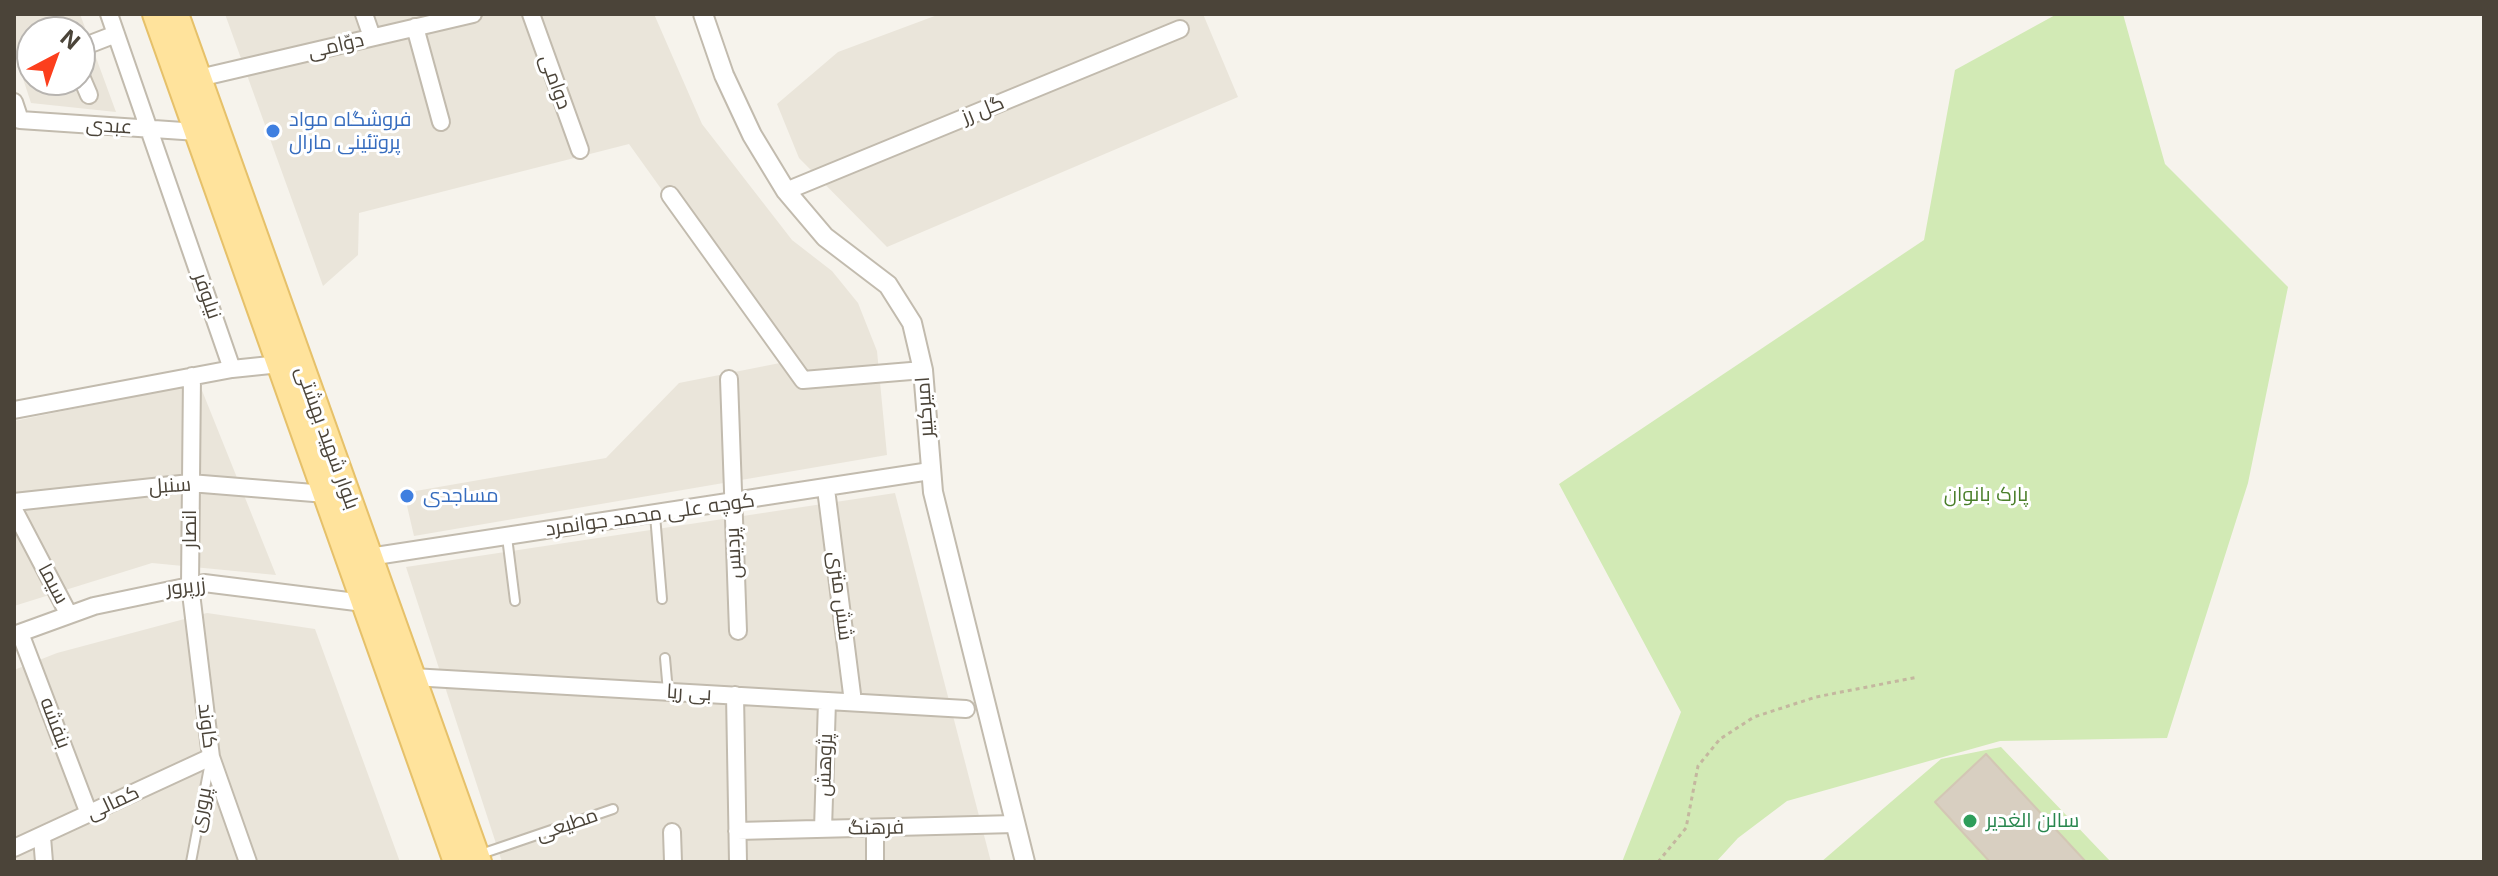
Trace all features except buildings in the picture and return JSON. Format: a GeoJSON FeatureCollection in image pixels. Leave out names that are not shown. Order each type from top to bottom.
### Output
{"type":"FeatureCollection","features":[{"type":"Feature","properties":{"kind":"main road","name":"بلوار شهید بهشتی"},"geometry":{"type":"LineString","coordinates":[[155,14],[364,603],[470,860]]}},
{"type":"Feature","properties":{"kind":"main road","name":"بلوار شهید بهشتی"},"geometry":{"type":"LineString","coordinates":[[176,14],[412,677],[470,860]]}},
{"type":"Feature","properties":{"kind":"street","name":"نیلوفر"},"geometry":{"type":"LineString","coordinates":[[109,14],[232,369]]}},
{"type":"Feature","properties":{"kind":"street"},"geometry":{"type":"LineString","coordinates":[[364,14],[372,37]]}},
{"type":"Feature","properties":{"kind":"street","name":"دوّامی"},"geometry":{"type":"LineString","coordinates":[[199,78],[415,27],[435,18],[473,14]]}},
{"type":"Feature","properties":{"kind":"street","name":"دوامی"},"geometry":{"type":"LineString","coordinates":[[531,14],[580,150]]}},
{"type":"Feature","properties":{"kind":"street","name":"امیرکبیر"},"geometry":{"type":"LineString","coordinates":[[703,14],[724,75],[752,135],[786,191],[825,237],[888,285],[912,323],[923,370],[930,471],[1025,862]]}},
{"type":"Feature","properties":{"kind":"street"},"geometry":{"type":"LineString","coordinates":[[415,27],[441,122]]}},
{"type":"Feature","properties":{"kind":"street","name":"گل رز"},"geometry":{"type":"LineString","coordinates":[[786,191],[1180,29]]}},
{"type":"Feature","properties":{"kind":"street"},"geometry":{"type":"LineString","coordinates":[[96,42],[116,34]]}},
{"type":"Feature","properties":{"kind":"street","name":"عبدی"},"geometry":{"type":"LineString","coordinates":[[14,102],[20,120],[198,132]]}},
{"type":"Feature","properties":{"kind":"street"},"geometry":{"type":"LineString","coordinates":[[670,195],[803,380],[923,370]]}},
{"type":"Feature","properties":{"kind":"street"},"geometry":{"type":"LineString","coordinates":[[14,410],[232,369],[280,364]]}},
{"type":"Feature","properties":{"kind":"street","name":"انصار"},"geometry":{"type":"LineString","coordinates":[[190,585],[192,376]]}},
{"type":"Feature","properties":{"kind":"street","name":"پردیس"},"geometry":{"type":"LineString","coordinates":[[729,379],[731,503],[738,631]]}},
{"type":"Feature","properties":{"kind":"street","name":"کوچه علی محمد جوانمرد"},"geometry":{"type":"LineString","coordinates":[[369,557],[930,471]]}},
{"type":"Feature","properties":{"kind":"street","name":"سنبل"},"geometry":{"type":"LineString","coordinates":[[14,502],[190,483],[326,494]]}},
{"type":"Feature","properties":{"kind":"street","name":"شش متری"},"geometry":{"type":"LineString","coordinates":[[826,489],[853,702]]}},
{"type":"Feature","properties":{"kind":"street","name":"سیما"},"geometry":{"type":"LineString","coordinates":[[14,510],[69,615]]}},
{"type":"Feature","properties":{"kind":"street","name":"زرپرور"},"geometry":{"type":"LineString","coordinates":[[17,634],[69,615],[204,583],[364,603]]}},
{"type":"Feature","properties":{"kind":"street","name":"کاوند"},"geometry":{"type":"LineString","coordinates":[[190,585],[211,757],[248,862]]}},
{"type":"Feature","properties":{"kind":"street","name":"بنفشه"},"geometry":{"type":"LineString","coordinates":[[17,634],[89,814]]}},
{"type":"Feature","properties":{"kind":"street","name":"بی ریا"},"geometry":{"type":"LineString","coordinates":[[412,677],[966,709]]}},
{"type":"Feature","properties":{"kind":"street"},"geometry":{"type":"LineString","coordinates":[[735,695],[738,862]]}},
{"type":"Feature","properties":{"kind":"street","name":"پژوهش"},"geometry":{"type":"LineString","coordinates":[[823,829],[827,701]]}},
{"type":"Feature","properties":{"kind":"street","name":"کمالی"},"geometry":{"type":"LineString","coordinates":[[14,848],[211,757]]}},
{"type":"Feature","properties":{"kind":"street","name":"فرهنگ"},"geometry":{"type":"LineString","coordinates":[[737,831],[1015,824]]}},
{"type":"Feature","properties":{"kind":"street"},"geometry":{"type":"LineString","coordinates":[[875,828],[875,862]]}},
{"type":"Feature","properties":{"kind":"street"},"geometry":{"type":"LineString","coordinates":[[672,832],[673,862]]}},
{"type":"Feature","properties":{"kind":"street"},"geometry":{"type":"LineString","coordinates":[[42,837],[44,862]]}},
{"type":"Feature","properties":{"kind":"lane"},"geometry":{"type":"LineString","coordinates":[[655,515],[662,599]]}},
{"type":"Feature","properties":{"kind":"lane"},"geometry":{"type":"LineString","coordinates":[[507,537],[515,601]]}},
{"type":"Feature","properties":{"kind":"lane"},"geometry":{"type":"LineString","coordinates":[[665,658],[668,692]]}},
{"type":"Feature","properties":{"kind":"lane","name":"پروری"},"geometry":{"type":"LineString","coordinates":[[191,862],[211,757]]}},
{"type":"Feature","properties":{"kind":"lane","name":"مطیعی"},"geometry":{"type":"LineString","coordinates":[[470,860],[613,809]]}},
{"type":"Feature","properties":{"kind":"path"},"geometry":{"type":"LineString","coordinates":[[1658,862],[1686,828],[1698,766],[1720,739],[1754,717],[1816,697],[1918,677]]}},
{"type":"Feature","properties":{"kind":"shaded area"},"geometry":{"type":"Polygon","coordinates":[[[14,14],[80,14],[16,16],[16,57],[14,14]]]}},
{"type":"Feature","properties":{"kind":"shaded area"},"geometry":{"type":"Polygon","coordinates":[[[225,14],[654,14],[702,124],[792,240],[832,271],[858,303],[877,351],[887,455],[414,536],[404,493],[606,458],[679,383],[785,362],[629,144],[359,213],[358,255],[323,286],[225,14]]]}},
{"type":"Feature","properties":{"kind":"shaded area"},"geometry":{"type":"Polygon","coordinates":[[[940,14],[1203,14],[1238,97],[887,247],[799,158],[777,104],[838,52],[940,14]]]}},
{"type":"Feature","properties":{"kind":"shaded area"},"geometry":{"type":"Polygon","coordinates":[[[96,58],[116,112],[31,103],[29,96],[96,96],[96,58]]]}},
{"type":"Feature","properties":{"kind":"shaded area"},"geometry":{"type":"Polygon","coordinates":[[[199,383],[276,575],[152,563],[14,606],[14,421],[199,383]]]}},
{"type":"Feature","properties":{"kind":"shaded area"},"geometry":{"type":"Polygon","coordinates":[[[895,493],[991,862],[502,862],[406,567],[895,493]]]}},
{"type":"Feature","properties":{"kind":"shaded area"},"geometry":{"type":"Polygon","coordinates":[[[207,613],[315,629],[400,862],[14,862],[14,670],[57,653],[207,613]]]}},
{"type":"Feature","properties":{"kind":"green space","name":"پارک بانوان"},"geometry":{"type":"Polygon","coordinates":[[[2057,14],[2123,14],[2165,164],[2288,287],[2248,483],[2167,738],[2000,741],[1787,801],[1738,838],[1716,862],[1622,862],[1681,712],[1559,484],[1924,240],[1955,70],[2057,14]]]}},
{"type":"Feature","properties":{"kind":"green space","name":"سالن الغدیر"},"geometry":{"type":"Polygon","coordinates":[[[2001,747],[2111,862],[1821,862],[1941,759],[2001,747]]]}},
{"type":"Feature","properties":{"kind":"place","name":"فروشگاه مواد پروتئینی مارال"},"geometry":{"type":"Point","coordinates":[273,131]}},
{"type":"Feature","properties":{"kind":"place","name":"مساجدی"},"geometry":{"type":"Point","coordinates":[407,496]}},
{"type":"Feature","properties":{"kind":"place","name":"سالن الغدیر"},"geometry":{"type":"Point","coordinates":[1970,821]}}]}
